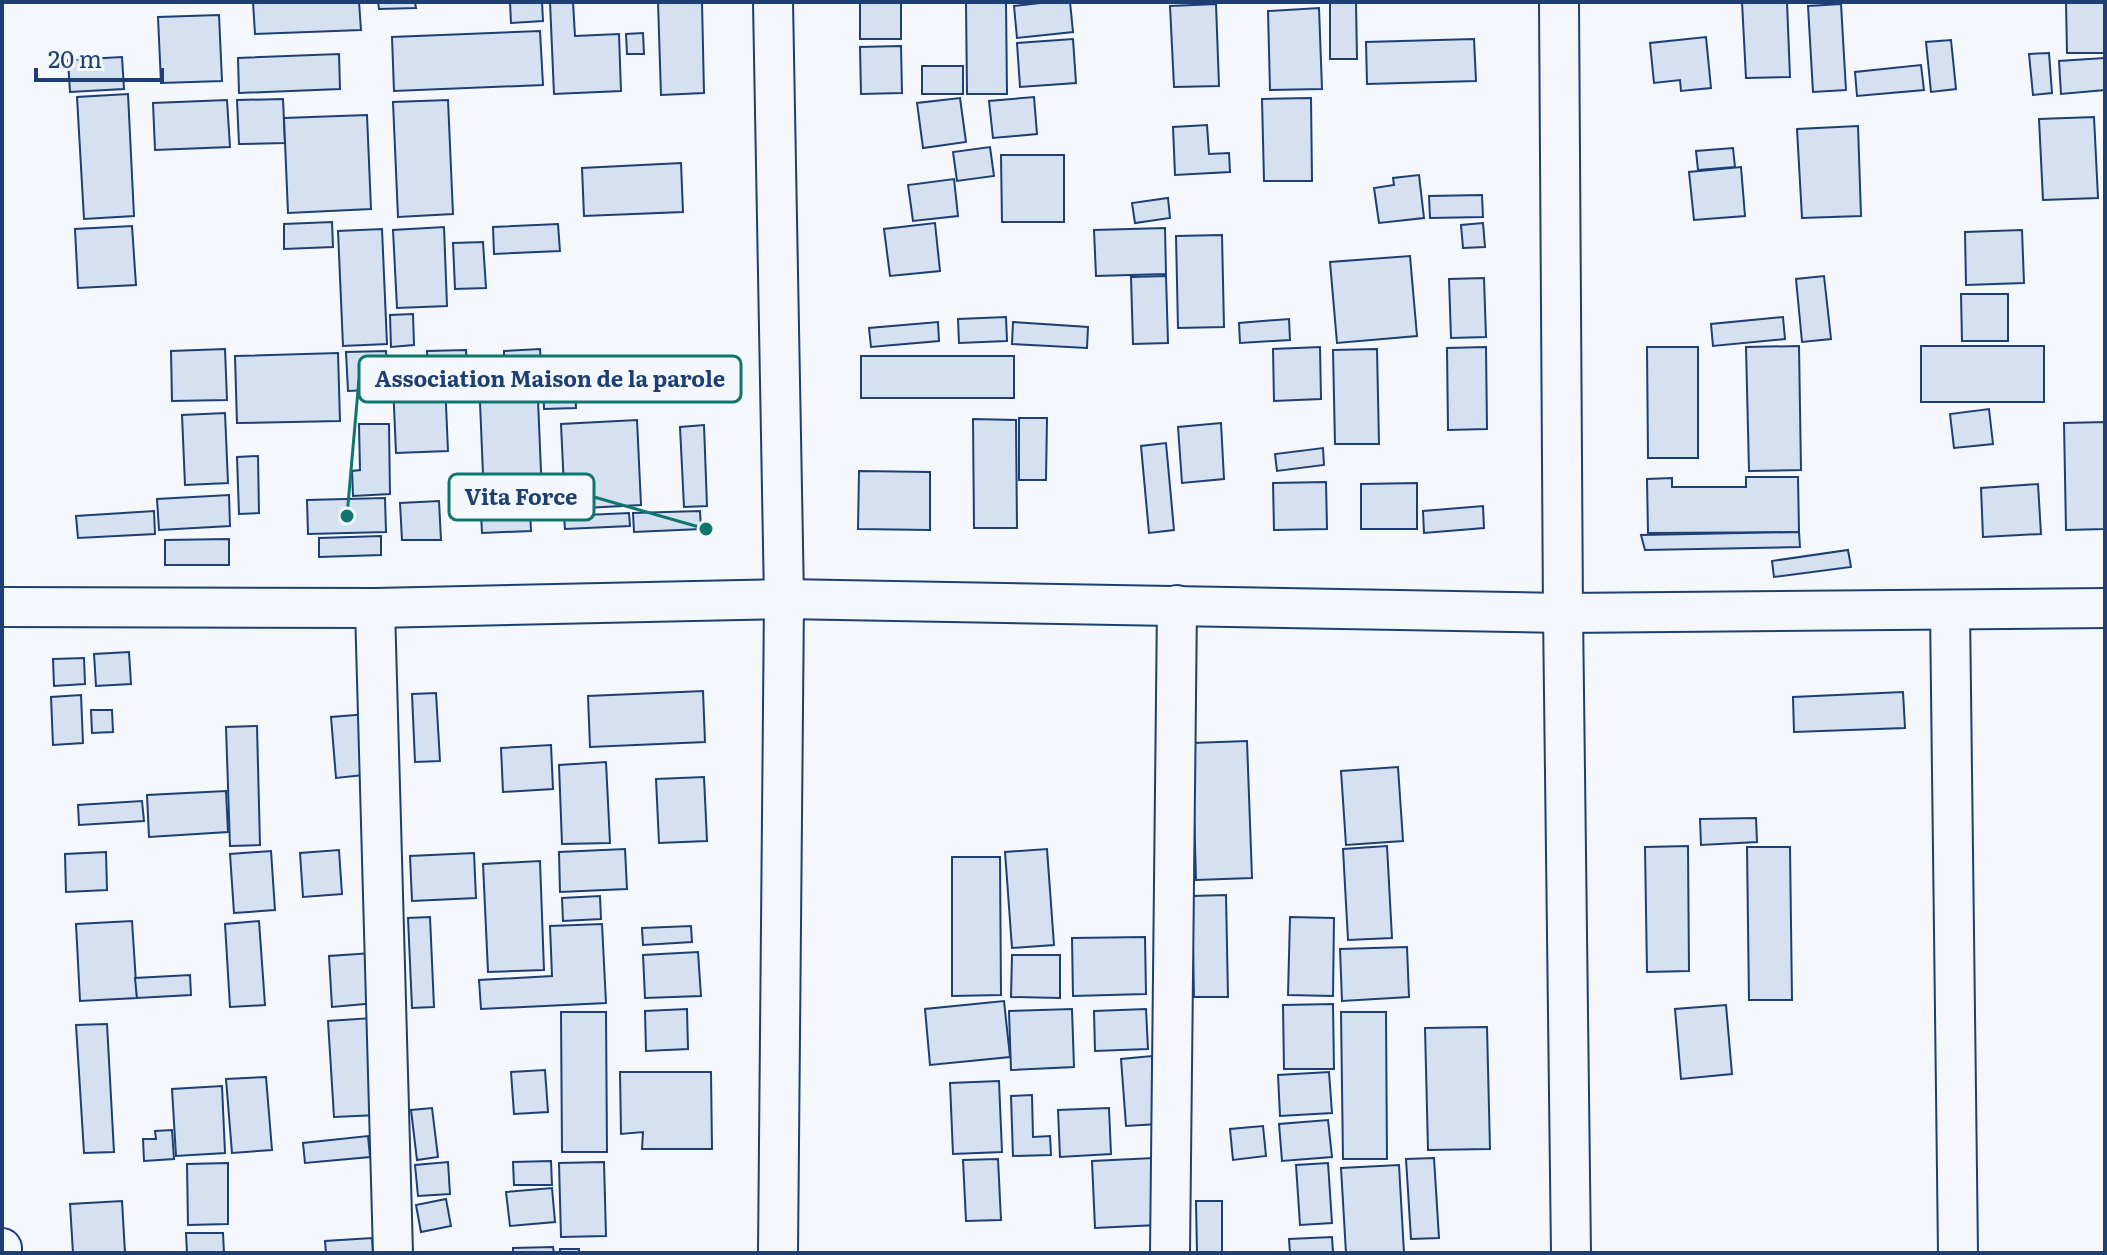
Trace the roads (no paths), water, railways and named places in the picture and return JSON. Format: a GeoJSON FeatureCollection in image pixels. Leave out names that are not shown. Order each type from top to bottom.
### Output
{"type":"FeatureCollection","features":[{"type":"Feature","properties":{"kind":"street"},"geometry":{"type":"LineString","coordinates":[[773,2],[784,599],[778,1253]]}},
{"type":"Feature","properties":{"kind":"street"},"geometry":{"type":"LineString","coordinates":[[1559,2],[1571,1253]]}},
{"type":"Feature","properties":{"kind":"street"},"geometry":{"type":"LineString","coordinates":[[2,607],[375,608],[784,599],[1563,613],[2105,608]]}},
{"type":"Feature","properties":{"kind":"street"},"geometry":{"type":"LineString","coordinates":[[1170,1253],[1177,605]]}},
{"type":"Feature","properties":{"kind":"street"},"geometry":{"type":"LineString","coordinates":[[375,608],[393,1253]]}},
{"type":"Feature","properties":{"kind":"street"},"geometry":{"type":"LineString","coordinates":[[1950,610],[1958,1253]]}},
{"type":"Feature","properties":{"kind":"place","name":"Association Maison de la parole"},"geometry":{"type":"Point","coordinates":[347,516]}},
{"type":"Feature","properties":{"kind":"place","name":"Vita Force"},"geometry":{"type":"Point","coordinates":[706,529]}}]}
